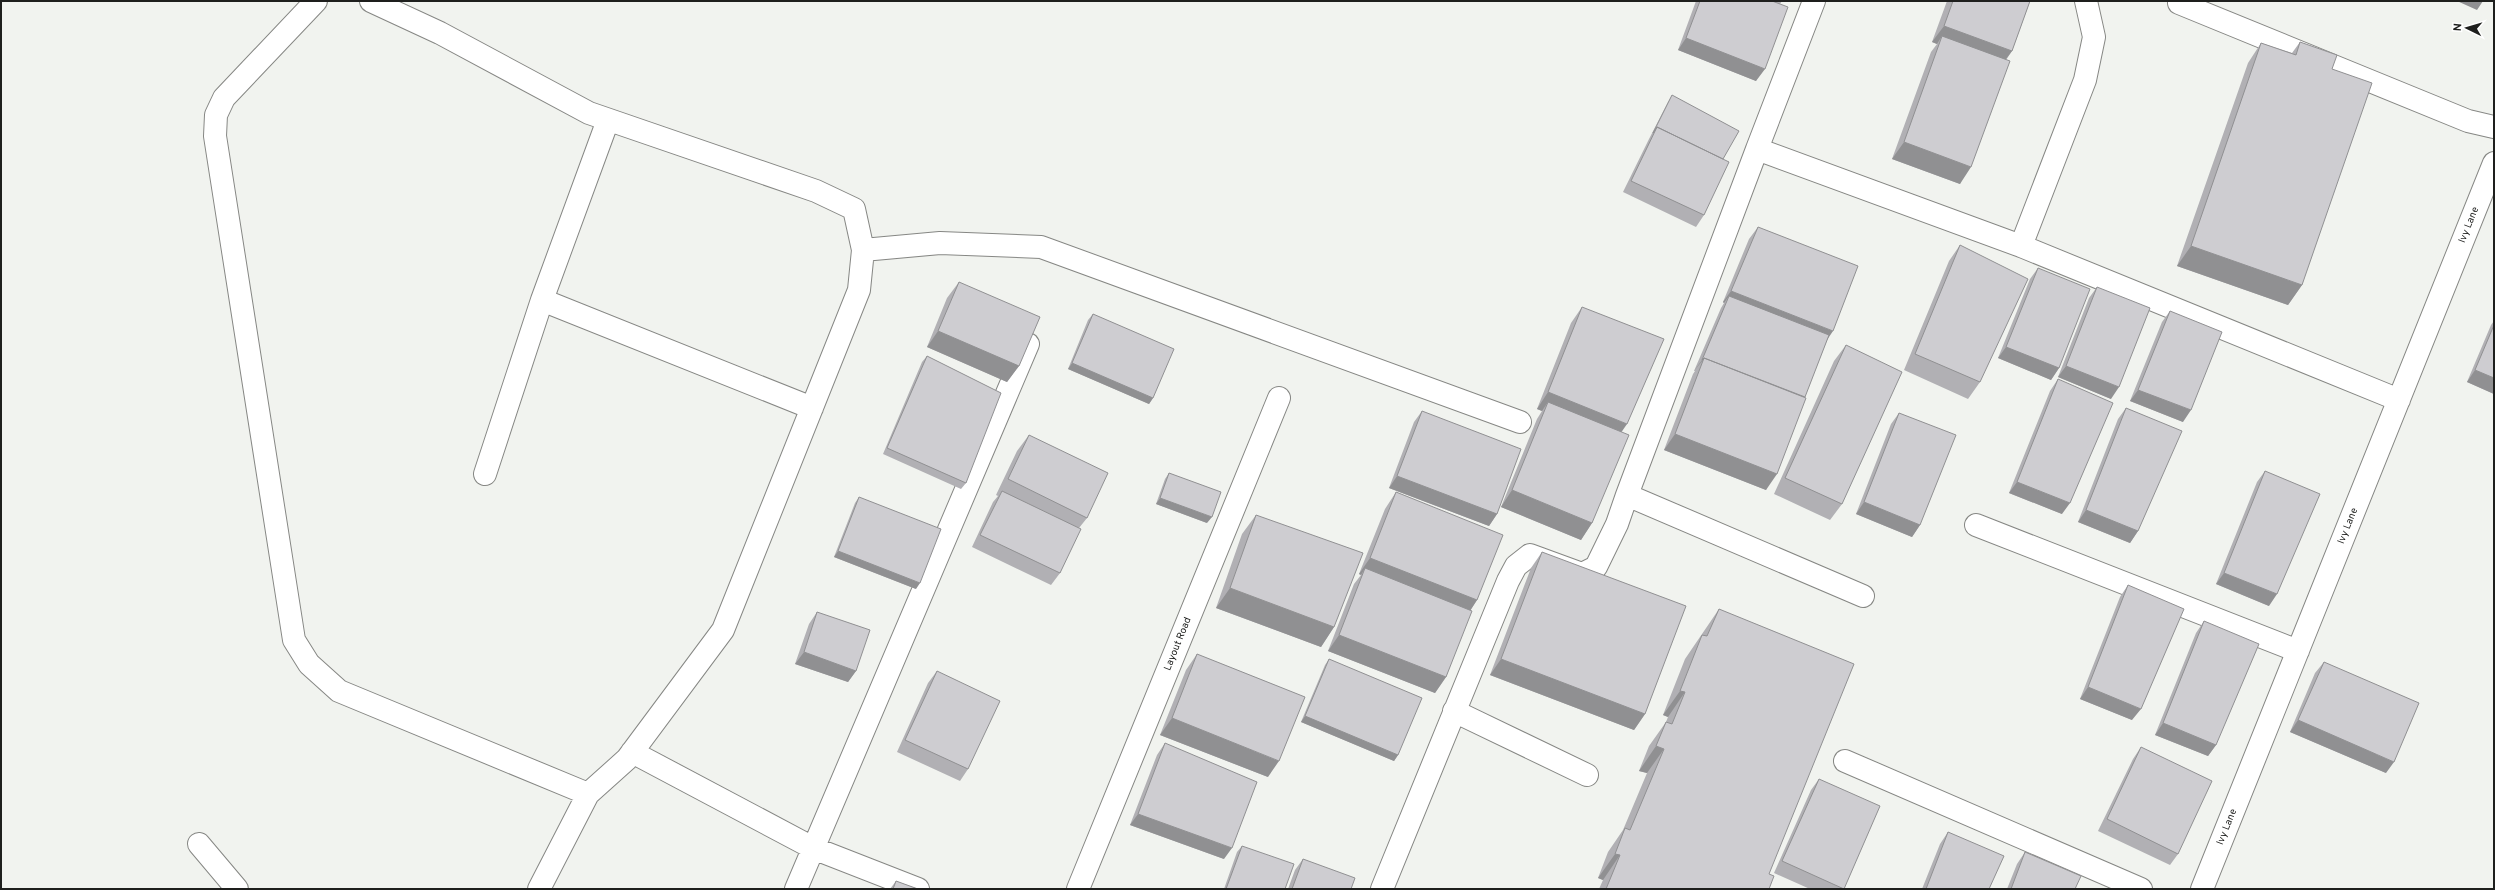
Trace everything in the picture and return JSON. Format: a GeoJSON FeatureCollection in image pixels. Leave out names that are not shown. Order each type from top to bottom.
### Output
{"type":"FeatureCollection","features":[{"type":"Feature","properties":{"kind":"street"},"geometry":{"type":"LineString","coordinates":[[316,1],[224,98],[216,115],[215,136],[294,640],[309,664],[339,691],[588,794]]}},
{"type":"Feature","properties":{"kind":"street"},"geometry":{"type":"LineString","coordinates":[[371,1],[440,33],[589,113],[816,191],[854,209],[863,250],[859,290],[723,630],[632,752],[588,794],[538,889]]}},
{"type":"Feature","properties":{"kind":"street"},"geometry":{"type":"LineString","coordinates":[[1382,889],[1454,711],[1508,581],[1516,566],[1530,556],[1582,574],[1596,567],[1617,524],[1814,1]]}},
{"type":"Feature","properties":{"kind":"street"},"geometry":{"type":"LineString","coordinates":[[2021,246],[2085,80],[2094,37],[2086,1]]}},
{"type":"Feature","properties":{"kind":"street"},"geometry":{"type":"LineString","coordinates":[[2178,3],[2468,121],[2494,127]]}},
{"type":"Feature","properties":{"kind":"street"},"geometry":{"type":"LineString","coordinates":[[486,474],[542,300],[608,120]]}},
{"type":"Feature","properties":{"kind":"street"},"geometry":{"type":"LineString","coordinates":[[1757,149],[2021,246],[2399,400]]}},
{"type":"Feature","properties":{"kind":"street","name":"Ivy Lane"},"geometry":{"type":"LineString","coordinates":[[2202,889],[2494,163]]}},
{"type":"Feature","properties":{"kind":"street"},"geometry":{"type":"LineString","coordinates":[[863,250],[940,243],[1041,247],[1520,422]]}},
{"type":"Feature","properties":{"kind":"street"},"geometry":{"type":"LineString","coordinates":[[542,300],[812,408]]}},
{"type":"Feature","properties":{"kind":"street"},"geometry":{"type":"LineString","coordinates":[[796,889],[1028,344]]}},
{"type":"Feature","properties":{"kind":"street","name":"Layout Road"},"geometry":{"type":"LineString","coordinates":[[1078,889],[1278,398]]}},
{"type":"Feature","properties":{"kind":"street"},"geometry":{"type":"LineString","coordinates":[[1627,495],[1863,596]]}},
{"type":"Feature","properties":{"kind":"street"},"geometry":{"type":"LineString","coordinates":[[1976,525],[2298,651]]}},
{"type":"Feature","properties":{"kind":"street"},"geometry":{"type":"LineString","coordinates":[[1454,711],[1588,775]]}},
{"type":"Feature","properties":{"kind":"street"},"geometry":{"type":"LineString","coordinates":[[632,752],[813,848],[918,889]]}},
{"type":"Feature","properties":{"kind":"street"},"geometry":{"type":"LineString","coordinates":[[1844,761],[2141,889]]}},
{"type":"Feature","properties":{"kind":"street"},"geometry":{"type":"LineString","coordinates":[[199,844],[237,889]]}},
{"type":"Feature","properties":{"kind":"building"},"geometry":{"type":"Polygon","coordinates":[[[1700,1],[1772,1],[1788,7],[1765,69],[1686,38],[1700,1]]]}},
{"type":"Feature","properties":{"kind":"building"},"geometry":{"type":"Polygon","coordinates":[[[1953,1],[2030,1],[2012,51],[1944,26],[1953,1]]]}},
{"type":"Feature","properties":{"kind":"building"},"geometry":{"type":"Polygon","coordinates":[[[1942,36],[2010,61],[1971,167],[1904,142],[1942,36]]]}},
{"type":"Feature","properties":{"kind":"building"},"geometry":{"type":"Polygon","coordinates":[[[2300,42],[2337,55],[2332,69],[2372,83],[2302,285],[2191,246],[2261,43],[2296,55],[2300,42]]]}},
{"type":"Feature","properties":{"kind":"building"},"geometry":{"type":"Polygon","coordinates":[[[1672,95],[1739,131],[1723,159],[1657,127],[1653,133],[1672,95]]]}},
{"type":"Feature","properties":{"kind":"building"},"geometry":{"type":"Polygon","coordinates":[[[1657,127],[1729,162],[1704,215],[1631,181],[1657,127]]]}},
{"type":"Feature","properties":{"kind":"building"},"geometry":{"type":"Polygon","coordinates":[[[1758,227],[1858,266],[1833,331],[1731,291],[1758,227]]]}},
{"type":"Feature","properties":{"kind":"building"},"geometry":{"type":"Polygon","coordinates":[[[1960,245],[2028,279],[1980,382],[1915,354],[1960,245]]]}},
{"type":"Feature","properties":{"kind":"building"},"geometry":{"type":"Polygon","coordinates":[[[2038,268],[2090,289],[2059,368],[2006,347],[2038,268]]]}},
{"type":"Feature","properties":{"kind":"building"},"geometry":{"type":"Polygon","coordinates":[[[959,282],[1040,317],[1019,366],[938,331],[959,282]]]}},
{"type":"Feature","properties":{"kind":"building"},"geometry":{"type":"Polygon","coordinates":[[[2097,287],[2150,308],[2119,387],[2066,366],[2097,287]]]}},
{"type":"Feature","properties":{"kind":"building"},"geometry":{"type":"Polygon","coordinates":[[[1729,296],[1829,335],[1805,397],[1704,358],[1702,360],[1729,296]]]}},
{"type":"Feature","properties":{"kind":"building"},"geometry":{"type":"Polygon","coordinates":[[[1582,307],[1664,339],[1627,424],[1548,392],[1582,307]]]}},
{"type":"Feature","properties":{"kind":"building"},"geometry":{"type":"Polygon","coordinates":[[[2170,311],[2222,332],[2191,410],[2138,390],[2170,311]]]}},
{"type":"Feature","properties":{"kind":"building"},"geometry":{"type":"Polygon","coordinates":[[[1093,314],[1174,349],[1153,398],[1072,363],[1093,314]]]}},
{"type":"Feature","properties":{"kind":"building"},"geometry":{"type":"Polygon","coordinates":[[[2494,325],[2494,378],[2475,370],[2494,325]]]}},
{"type":"Feature","properties":{"kind":"building"},"geometry":{"type":"Polygon","coordinates":[[[1846,345],[1902,372],[1842,504],[1785,478],[1846,345]]]}},
{"type":"Feature","properties":{"kind":"building"},"geometry":{"type":"Polygon","coordinates":[[[927,356],[1001,393],[966,483],[887,448],[927,356]]]}},
{"type":"Feature","properties":{"kind":"building"},"geometry":{"type":"Polygon","coordinates":[[[1704,358],[1806,398],[1777,474],[1675,434],[1704,358]]]}},
{"type":"Feature","properties":{"kind":"building"},"geometry":{"type":"Polygon","coordinates":[[[2058,379],[2113,403],[2070,503],[2017,482],[2058,379]]]}},
{"type":"Feature","properties":{"kind":"building"},"geometry":{"type":"Polygon","coordinates":[[[1548,402],[1629,435],[1592,523],[1512,490],[1548,402]]]}},
{"type":"Feature","properties":{"kind":"building"},"geometry":{"type":"Polygon","coordinates":[[[2126,408],[2182,431],[2138,531],[2086,510],[2126,408]]]}},
{"type":"Feature","properties":{"kind":"building"},"geometry":{"type":"Polygon","coordinates":[[[1422,411],[1521,449],[1497,514],[1397,476],[1422,411]]]}},
{"type":"Feature","properties":{"kind":"building"},"geometry":{"type":"Polygon","coordinates":[[[1899,413],[1956,435],[1920,525],[1864,502],[1899,413]]]}},
{"type":"Feature","properties":{"kind":"building"},"geometry":{"type":"Polygon","coordinates":[[[1029,435],[1108,473],[1087,518],[1008,479],[1029,435]]]}},
{"type":"Feature","properties":{"kind":"building"},"geometry":{"type":"Polygon","coordinates":[[[2265,471],[2320,494],[2277,594],[2224,573],[2265,471]]]}},
{"type":"Feature","properties":{"kind":"building"},"geometry":{"type":"Polygon","coordinates":[[[1169,473],[1221,492],[1212,517],[1160,498],[1169,473]]]}},
{"type":"Feature","properties":{"kind":"building"},"geometry":{"type":"Polygon","coordinates":[[[1002,491],[1081,529],[1060,573],[980,535],[1002,491]]]}},
{"type":"Feature","properties":{"kind":"building"},"geometry":{"type":"Polygon","coordinates":[[[1396,492],[1503,535],[1477,600],[1370,558],[1396,492]]]}},
{"type":"Feature","properties":{"kind":"building"},"geometry":{"type":"Polygon","coordinates":[[[859,497],[941,529],[920,583],[838,551],[859,497]]]}},
{"type":"Feature","properties":{"kind":"building"},"geometry":{"type":"Polygon","coordinates":[[[1256,515],[1363,553],[1334,627],[1230,588],[1256,515]]]}},
{"type":"Feature","properties":{"kind":"building"},"geometry":{"type":"Polygon","coordinates":[[[1542,552],[1686,606],[1645,714],[1501,659],[1542,552]]]}},
{"type":"Feature","properties":{"kind":"building"},"geometry":{"type":"Polygon","coordinates":[[[1365,568],[1472,611],[1446,677],[1339,635],[1365,568]]]}},
{"type":"Feature","properties":{"kind":"building"},"geometry":{"type":"Polygon","coordinates":[[[2128,585],[2184,609],[2141,709],[2088,687],[2128,585]]]}},
{"type":"Feature","properties":{"kind":"building"},"geometry":{"type":"Polygon","coordinates":[[[1719,609],[1854,664],[1769,874],[1774,876],[1769,889],[1606,889],[1620,855],[1615,854],[1625,828],[1630,830],[1664,749],[1656,746],[1666,722],[1672,724],[1685,692],[1680,691],[1702,635],[1707,636],[1719,609]]]}},
{"type":"Feature","properties":{"kind":"building"},"geometry":{"type":"Polygon","coordinates":[[[817,612],[870,630],[856,671],[804,652],[817,612]]]}},
{"type":"Feature","properties":{"kind":"building"},"geometry":{"type":"Polygon","coordinates":[[[2204,621],[2259,644],[2216,745],[2163,723],[2204,621]]]}},
{"type":"Feature","properties":{"kind":"building"},"geometry":{"type":"Polygon","coordinates":[[[1197,654],[1305,697],[1279,761],[1172,718],[1197,654]]]}},
{"type":"Feature","properties":{"kind":"building"},"geometry":{"type":"Polygon","coordinates":[[[1329,659],[1422,698],[1398,755],[1305,716],[1329,659]]]}},
{"type":"Feature","properties":{"kind":"building"},"geometry":{"type":"Polygon","coordinates":[[[2324,662],[2419,703],[2394,762],[2298,720],[2324,662]]]}},
{"type":"Feature","properties":{"kind":"building"},"geometry":{"type":"Polygon","coordinates":[[[937,671],[1000,701],[968,769],[905,740],[937,671]]]}},
{"type":"Feature","properties":{"kind":"building"},"geometry":{"type":"Polygon","coordinates":[[[1165,743],[1257,782],[1232,848],[1138,814],[1165,743]]]}},
{"type":"Feature","properties":{"kind":"building"},"geometry":{"type":"Polygon","coordinates":[[[2141,747],[2212,781],[2178,854],[2107,819],[2141,747]]]}},
{"type":"Feature","properties":{"kind":"building"},"geometry":{"type":"Polygon","coordinates":[[[1819,779],[1880,806],[1844,889],[1782,861],[1819,779]]]}},
{"type":"Feature","properties":{"kind":"building"},"geometry":{"type":"Polygon","coordinates":[[[1948,832],[2004,856],[1989,889],[1926,889],[1948,832]]]}},
{"type":"Feature","properties":{"kind":"building"},"geometry":{"type":"Polygon","coordinates":[[[1242,846],[1294,864],[1285,889],[1226,889],[1242,846]]]}},
{"type":"Feature","properties":{"kind":"building"},"geometry":{"type":"Polygon","coordinates":[[[2025,852],[2081,876],[2075,889],[2011,889],[2025,852]]]}},
{"type":"Feature","properties":{"kind":"building"},"geometry":{"type":"Polygon","coordinates":[[[1303,859],[1355,878],[1351,889],[1292,889],[1303,859]]]}},
{"type":"Feature","properties":{"kind":"building"},"geometry":{"type":"Polygon","coordinates":[[[896,881],[918,889],[893,889],[896,881]]]}}]}
